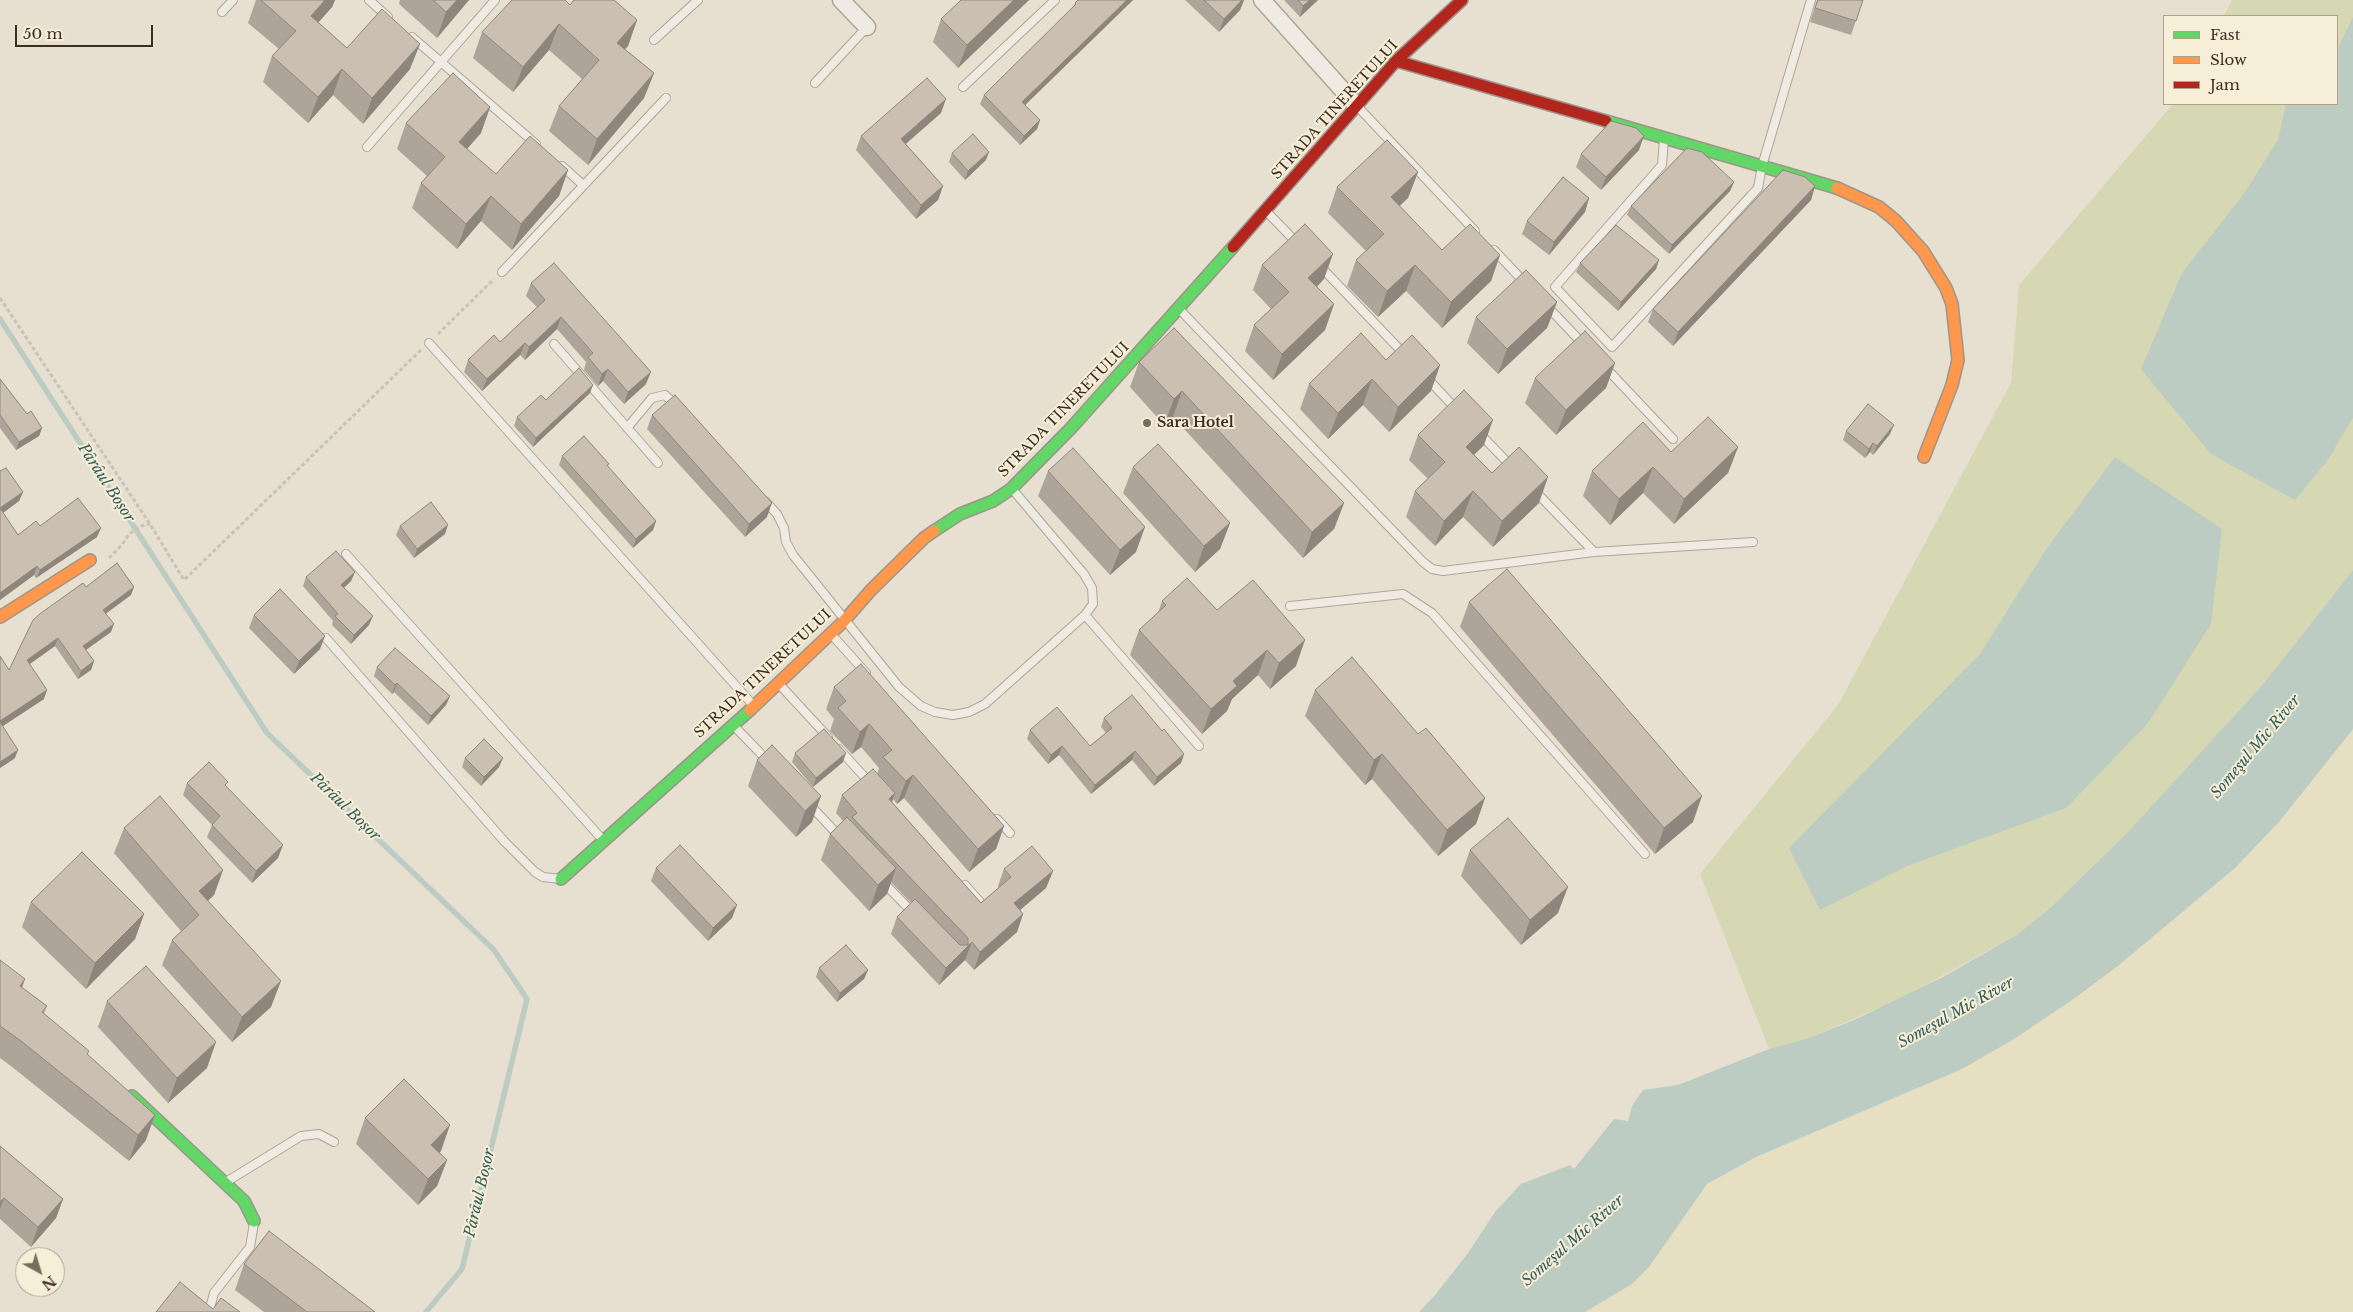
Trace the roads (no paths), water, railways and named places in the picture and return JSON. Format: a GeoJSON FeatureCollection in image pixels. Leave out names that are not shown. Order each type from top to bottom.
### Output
{"type":"FeatureCollection","features":[{"type":"Feature","properties":{"kind":"street"},"geometry":{"type":"LineString","coordinates":[[841,0],[867,27]]}},
{"type":"Feature","properties":{"kind":"street"},"geometry":{"type":"LineString","coordinates":[[1262,0],[1356,105]]}},
{"type":"Feature","properties":{"kind":"street","name":"STRADA TINERETULUI"},"geometry":{"type":"LineString","coordinates":[[561,879],[732,724],[754,707],[831,634],[871,590],[924,538],[960,514],[993,501],[1012,489],[1159,338],[1179,309],[1396,61],[1462,0]]}},
{"type":"Feature","properties":{"kind":"street"},"geometry":{"type":"LineString","coordinates":[[1396,61],[1664,139],[1831,185],[1879,207],[1910,234],[1935,267],[1952,304],[1958,360],[1952,385],[1924,457]]}},
{"type":"Feature","properties":{"kind":"street"},"geometry":{"type":"LineString","coordinates":[[0,617],[90,560]]}},
{"type":"Feature","properties":{"kind":"street"},"geometry":{"type":"LineString","coordinates":[[124,1090],[244,1201],[254,1221]]}},
{"type":"Feature","properties":{"kind":"lane"},"geometry":{"type":"LineString","coordinates":[[222,12],[233,0]]}},
{"type":"Feature","properties":{"kind":"lane"},"geometry":{"type":"LineString","coordinates":[[369,0],[397,24]]}},
{"type":"Feature","properties":{"kind":"lane"},"geometry":{"type":"LineString","coordinates":[[367,147],[495,0]]}},
{"type":"Feature","properties":{"kind":"lane"},"geometry":{"type":"LineString","coordinates":[[654,40],[698,0]]}},
{"type":"Feature","properties":{"kind":"lane"},"geometry":{"type":"LineString","coordinates":[[963,87],[1055,0]]}},
{"type":"Feature","properties":{"kind":"lane"},"geometry":{"type":"LineString","coordinates":[[1664,139],[1662,165],[1555,286],[1612,347],[1758,188],[1762,166],[1811,0]]}},
{"type":"Feature","properties":{"kind":"lane"},"geometry":{"type":"LineString","coordinates":[[815,83],[867,27]]}},
{"type":"Feature","properties":{"kind":"lane"},"geometry":{"type":"LineString","coordinates":[[404,30],[545,152]]}},
{"type":"Feature","properties":{"kind":"lane"},"geometry":{"type":"LineString","coordinates":[[502,272],[582,184],[666,98]]}},
{"type":"Feature","properties":{"kind":"lane"},"geometry":{"type":"LineString","coordinates":[[1356,105],[1532,290]]}},
{"type":"Feature","properties":{"kind":"lane"},"geometry":{"type":"LineString","coordinates":[[552,158],[582,184]]}},
{"type":"Feature","properties":{"kind":"lane"},"geometry":{"type":"LineString","coordinates":[[1266,210],[1307,253]]}},
{"type":"Feature","properties":{"kind":"lane"},"geometry":{"type":"LineString","coordinates":[[1314,260],[1409,360]]}},
{"type":"Feature","properties":{"kind":"lane"},"geometry":{"type":"LineString","coordinates":[[1538,297],[1592,354]]}},
{"type":"Feature","properties":{"kind":"lane"},"geometry":{"type":"LineString","coordinates":[[1179,309],[1423,562],[1432,569],[1443,571],[1594,552],[1753,542]]}},
{"type":"Feature","properties":{"kind":"lane"},"geometry":{"type":"LineString","coordinates":[[429,342],[754,707]]}},
{"type":"Feature","properties":{"kind":"lane"},"geometry":{"type":"LineString","coordinates":[[554,344],[658,463]]}},
{"type":"Feature","properties":{"kind":"lane"},"geometry":{"type":"LineString","coordinates":[[1599,361],[1673,439]]}},
{"type":"Feature","properties":{"kind":"lane"},"geometry":{"type":"LineString","coordinates":[[1423,374],[1464,417]]}},
{"type":"Feature","properties":{"kind":"lane"},"geometry":{"type":"LineString","coordinates":[[627,428],[652,398],[665,396],[684,413]]}},
{"type":"Feature","properties":{"kind":"lane"},"geometry":{"type":"LineString","coordinates":[[1471,424],[1519,474]]}},
{"type":"Feature","properties":{"kind":"lane"},"geometry":{"type":"LineString","coordinates":[[1525,481],[1594,552]]}},
{"type":"Feature","properties":{"kind":"lane"},"geometry":{"type":"LineString","coordinates":[[757,492],[777,514],[784,528],[786,542],[793,555],[844,621],[899,687],[920,706],[935,712],[952,715],[969,712],[985,704],[1085,615],[1093,604],[1092,588],[1084,574],[1012,489]]}},
{"type":"Feature","properties":{"kind":"lane"},"geometry":{"type":"LineString","coordinates":[[346,554],[603,840]]}},
{"type":"Feature","properties":{"kind":"lane"},"geometry":{"type":"LineString","coordinates":[[1290,606],[1403,594],[1432,613],[1645,854]]}},
{"type":"Feature","properties":{"kind":"lane"},"geometry":{"type":"LineString","coordinates":[[1085,615],[1199,746]]}},
{"type":"Feature","properties":{"kind":"lane"},"geometry":{"type":"LineString","coordinates":[[831,634],[870,678]]}},
{"type":"Feature","properties":{"kind":"lane"},"geometry":{"type":"LineString","coordinates":[[326,638],[504,841],[535,872],[543,877],[561,879]]}},
{"type":"Feature","properties":{"kind":"lane"},"geometry":{"type":"LineString","coordinates":[[778,684],[879,793]]}},
{"type":"Feature","properties":{"kind":"lane"},"geometry":{"type":"LineString","coordinates":[[732,724],[773,767]]}},
{"type":"Feature","properties":{"kind":"lane"},"geometry":{"type":"LineString","coordinates":[[801,795],[848,845]]}},
{"type":"Feature","properties":{"kind":"lane"},"geometry":{"type":"LineString","coordinates":[[990,811],[1010,833]]}},
{"type":"Feature","properties":{"kind":"lane"},"geometry":{"type":"LineString","coordinates":[[875,874],[923,924]]}},
{"type":"Feature","properties":{"kind":"lane"},"geometry":{"type":"LineString","coordinates":[[960,880],[980,902]]}},
{"type":"Feature","properties":{"kind":"lane"},"geometry":{"type":"LineString","coordinates":[[225,1183],[301,1136],[319,1134],[334,1142]]}},
{"type":"Feature","properties":{"kind":"lane"},"geometry":{"type":"LineString","coordinates":[[209,1312],[217,1295],[250,1247],[254,1221]]}},
{"type":"Feature","properties":{"kind":"water"},"geometry":{"type":"Polygon","coordinates":[[[2353,17],[2353,418],[2327,461],[2295,500],[2211,454],[2141,369],[2182,273],[2243,195],[2278,140],[2286,105],[2338,105],[2338,48],[2353,17]]]}},
{"type":"Feature","properties":{"kind":"water"},"geometry":{"type":"Polygon","coordinates":[[[2115,457],[2222,529],[2211,624],[2148,723],[2066,808],[1907,866],[1820,910],[1789,848],[1980,654],[2047,548],[2115,457]]]}},
{"type":"Feature","properties":{"kind":"water","name":"Someşul Mic River"},"geometry":{"type":"Polygon","coordinates":[[[2353,570],[2353,729],[2279,822],[2235,868],[2119,965],[2072,1000],[2014,1039],[1962,1069],[1756,1157],[1707,1184],[1649,1267],[1632,1284],[1585,1312],[1419,1312],[1468,1253],[1495,1212],[1521,1184],[1570,1165],[1574,1169],[1614,1119],[1628,1121],[1632,1106],[1643,1090],[1678,1085],[1769,1049],[1809,1038],[1854,1020],[1943,977],[2018,934],[2050,908],[2127,833],[2264,683],[2353,570]]]}},
{"type":"Feature","properties":{"kind":"waterway","name":"Pârâul Boșor"},"geometry":{"type":"LineString","coordinates":[[0,319],[267,733],[494,950],[527,999],[462,1269],[426,1312]]}},
{"type":"Feature","properties":{"kind":"place","name":"Sara Hotel"},"geometry":{"type":"Point","coordinates":[1147,423]}}]}
